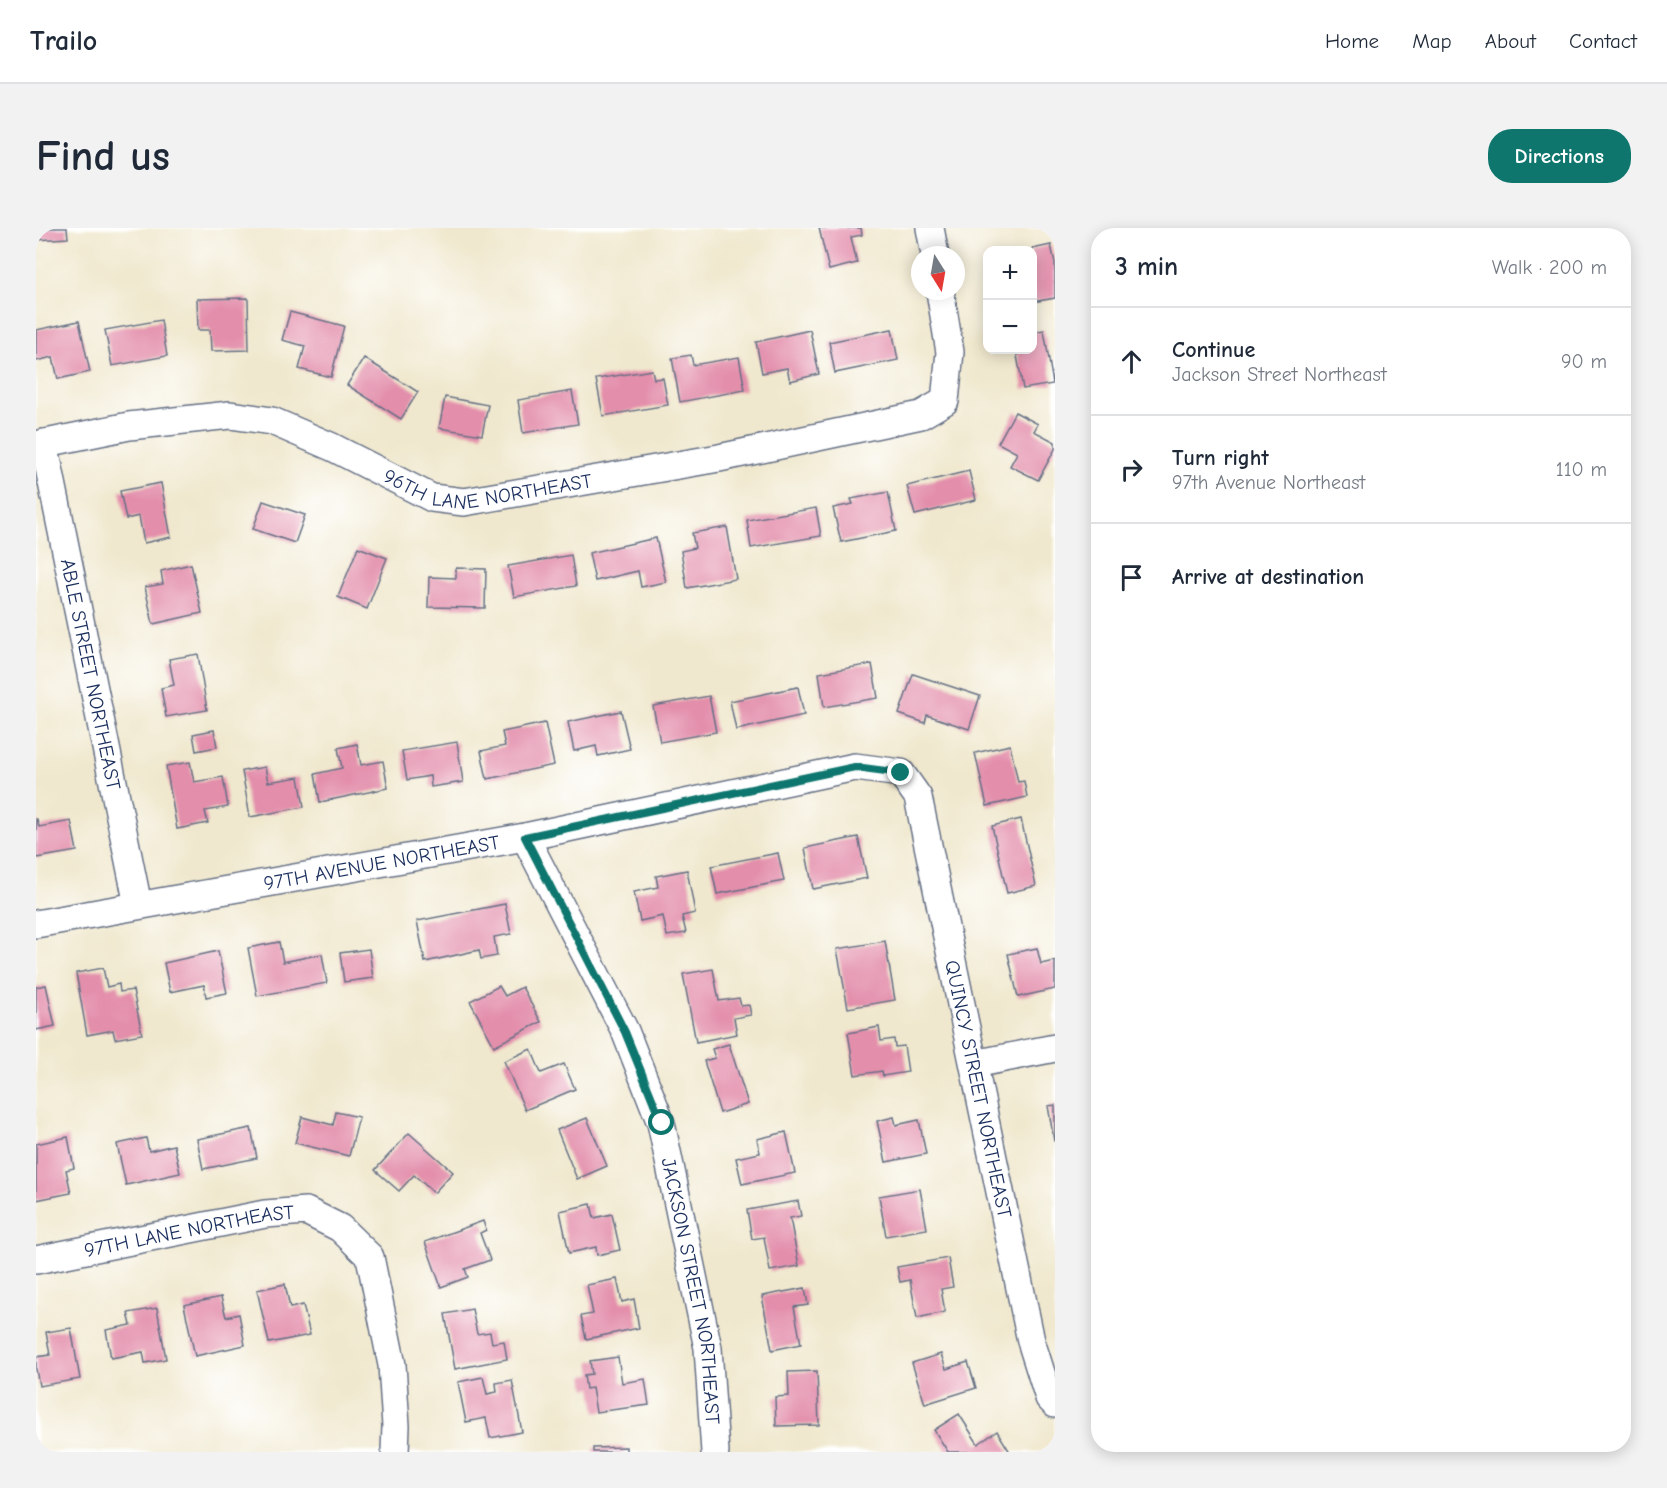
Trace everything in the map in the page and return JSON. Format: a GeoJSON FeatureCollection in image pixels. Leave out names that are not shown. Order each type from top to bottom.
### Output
{"type":"FeatureCollection","features":[{"type":"Feature","properties":{"kind":"street"},"geometry":{"type":"LineString","coordinates":[[930,228],[933,246]]}},
{"type":"Feature","properties":{"kind":"street","name":"96TH LANE NORTHEAST"},"geometry":{"type":"LineString","coordinates":[[40,444],[129,426],[230,415],[272,421],[332,447],[432,498],[464,502],[719,458],[921,415],[945,401],[950,352],[941,300]]}},
{"type":"Feature","properties":{"kind":"street","name":"ABLE STREET NORTHEAST"},"geometry":{"type":"LineString","coordinates":[[40,444],[138,905]]}},
{"type":"Feature","properties":{"kind":"street","name":"97TH AVENUE NORTHEAST"},"geometry":{"type":"LineString","coordinates":[[36,924],[525,837],[855,767],[901,773]]}},
{"type":"Feature","properties":{"kind":"street","name":"QUINCY STREET NORTHEAST"},"geometry":{"type":"LineString","coordinates":[[901,773],[918,797],[1032,1341],[1049,1398],[1055,1404]]}},
{"type":"Feature","properties":{"kind":"street","name":"JACKSON STREET NORTHEAST"},"geometry":{"type":"LineString","coordinates":[[525,837],[625,1032],[662,1123],[708,1348],[716,1452]]}},
{"type":"Feature","properties":{"kind":"street"},"geometry":{"type":"LineString","coordinates":[[974,1064],[1055,1048]]}},
{"type":"Feature","properties":{"kind":"street","name":"97TH LANE NORTHEAST"},"geometry":{"type":"LineString","coordinates":[[36,1260],[265,1214],[306,1211],[340,1228],[370,1257],[392,1365],[396,1426],[395,1452]]}},
{"type":"Feature","properties":{"kind":"building"},"geometry":{"type":"Polygon","coordinates":[[[36,228],[67,228],[68,238],[36,240],[36,228]]]}},
{"type":"Feature","properties":{"kind":"building"},"geometry":{"type":"Polygon","coordinates":[[[819,228],[861,228],[862,235],[851,237],[857,263],[829,270],[819,228]]]}},
{"type":"Feature","properties":{"kind":"building"},"geometry":{"type":"Polygon","coordinates":[[[1051,245],[1055,263],[1055,298],[1037,301],[1037,248],[1051,245]]]}},
{"type":"Feature","properties":{"kind":"building"},"geometry":{"type":"Polygon","coordinates":[[[248,298],[249,350],[211,351],[210,330],[198,330],[197,299],[248,298]]]}},
{"type":"Feature","properties":{"kind":"building"},"geometry":{"type":"Polygon","coordinates":[[[290,312],[344,326],[331,377],[299,369],[305,346],[282,340],[290,312]]]}},
{"type":"Feature","properties":{"kind":"building"},"geometry":{"type":"Polygon","coordinates":[[[161,320],[167,356],[112,366],[105,330],[161,320]]]}},
{"type":"Feature","properties":{"kind":"building"},"geometry":{"type":"Polygon","coordinates":[[[79,321],[90,372],[58,379],[53,357],[36,361],[36,330],[79,321]]]}},
{"type":"Feature","properties":{"kind":"building"},"geometry":{"type":"Polygon","coordinates":[[[892,329],[898,360],[835,373],[829,342],[892,329]]]}},
{"type":"Feature","properties":{"kind":"building"},"geometry":{"type":"Polygon","coordinates":[[[810,330],[819,374],[790,381],[787,368],[762,373],[756,342],[810,330]]]}},
{"type":"Feature","properties":{"kind":"building"},"geometry":{"type":"Polygon","coordinates":[[[1044,330],[1053,384],[1023,389],[1017,354],[1037,354],[1037,331],[1044,330]]]}},
{"type":"Feature","properties":{"kind":"building"},"geometry":{"type":"Polygon","coordinates":[[[691,355],[693,365],[739,357],[745,390],[680,402],[672,358],[691,355]]]}},
{"type":"Feature","properties":{"kind":"building"},"geometry":{"type":"Polygon","coordinates":[[[364,358],[418,392],[401,419],[347,385],[364,358]]]}},
{"type":"Feature","properties":{"kind":"building"},"geometry":{"type":"Polygon","coordinates":[[[652,370],[654,379],[663,378],[668,405],[603,416],[596,379],[652,370]]]}},
{"type":"Feature","properties":{"kind":"building"},"geometry":{"type":"Polygon","coordinates":[[[572,391],[578,424],[523,433],[518,400],[572,391]]]}},
{"type":"Feature","properties":{"kind":"building"},"geometry":{"type":"Polygon","coordinates":[[[445,397],[488,405],[482,435],[439,428],[445,397]]]}},
{"type":"Feature","properties":{"kind":"building"},"geometry":{"type":"Polygon","coordinates":[[[1015,412],[1038,424],[1034,431],[1055,442],[1055,449],[1038,480],[1010,466],[1017,453],[998,443],[1015,412]]]}},
{"type":"Feature","properties":{"kind":"building"},"geometry":{"type":"Polygon","coordinates":[[[969,471],[976,500],[915,515],[907,486],[969,471]]]}},
{"type":"Feature","properties":{"kind":"building"},"geometry":{"type":"Polygon","coordinates":[[[161,483],[171,537],[144,543],[139,516],[126,519],[120,491],[161,483]]]}},
{"type":"Feature","properties":{"kind":"building"},"geometry":{"type":"Polygon","coordinates":[[[888,492],[896,531],[841,542],[833,508],[853,504],[851,499],[888,492]]]}},
{"type":"Feature","properties":{"kind":"building"},"geometry":{"type":"Polygon","coordinates":[[[263,501],[305,515],[295,543],[253,529],[263,501]]]}},
{"type":"Feature","properties":{"kind":"building"},"geometry":{"type":"Polygon","coordinates":[[[816,508],[821,536],[751,548],[747,520],[816,508]]]}},
{"type":"Feature","properties":{"kind":"building"},"geometry":{"type":"Polygon","coordinates":[[[727,527],[736,579],[687,588],[681,551],[695,548],[692,533],[727,527]]]}},
{"type":"Feature","properties":{"kind":"building"},"geometry":{"type":"Polygon","coordinates":[[[656,538],[666,582],[641,587],[638,571],[595,581],[589,553],[656,538]]]}},
{"type":"Feature","properties":{"kind":"building"},"geometry":{"type":"Polygon","coordinates":[[[358,547],[387,558],[367,609],[338,597],[358,547]]]}},
{"type":"Feature","properties":{"kind":"building"},"geometry":{"type":"Polygon","coordinates":[[[571,555],[576,586],[514,597],[508,566],[571,555]]]}},
{"type":"Feature","properties":{"kind":"building"},"geometry":{"type":"Polygon","coordinates":[[[191,564],[202,613],[153,624],[145,587],[163,584],[161,571],[191,564]]]}},
{"type":"Feature","properties":{"kind":"building"},"geometry":{"type":"Polygon","coordinates":[[[456,568],[486,569],[485,608],[428,607],[429,577],[456,578],[456,568]]]}},
{"type":"Feature","properties":{"kind":"building"},"geometry":{"type":"Polygon","coordinates":[[[198,654],[207,710],[166,717],[161,688],[174,685],[169,659],[198,654]]]}},
{"type":"Feature","properties":{"kind":"building"},"geometry":{"type":"Polygon","coordinates":[[[872,664],[878,698],[824,707],[819,673],[872,664]]]}},
{"type":"Feature","properties":{"kind":"building"},"geometry":{"type":"Polygon","coordinates":[[[913,674],[980,696],[969,729],[927,715],[925,723],[899,714],[913,674]]]}},
{"type":"Feature","properties":{"kind":"building"},"geometry":{"type":"Polygon","coordinates":[[[798,687],[804,715],[736,730],[730,701],[798,687]]]}},
{"type":"Feature","properties":{"kind":"building"},"geometry":{"type":"Polygon","coordinates":[[[709,696],[716,732],[660,742],[653,706],[709,696]]]}},
{"type":"Feature","properties":{"kind":"building"},"geometry":{"type":"Polygon","coordinates":[[[621,711],[630,749],[598,756],[596,746],[574,751],[568,722],[621,711]]]}},
{"type":"Feature","properties":{"kind":"building"},"geometry":{"type":"Polygon","coordinates":[[[545,723],[554,765],[487,779],[481,751],[505,746],[502,732],[545,723]]]}},
{"type":"Feature","properties":{"kind":"building"},"geometry":{"type":"Polygon","coordinates":[[[214,730],[217,747],[196,751],[193,734],[214,730]]]}},
{"type":"Feature","properties":{"kind":"building"},"geometry":{"type":"Polygon","coordinates":[[[457,742],[463,782],[431,787],[430,776],[407,780],[402,751],[457,742]]]}},
{"type":"Feature","properties":{"kind":"building"},"geometry":{"type":"Polygon","coordinates":[[[357,744],[361,765],[383,761],[388,788],[320,802],[315,774],[342,768],[338,748],[357,744]]]}},
{"type":"Feature","properties":{"kind":"building"},"geometry":{"type":"Polygon","coordinates":[[[1010,745],[1018,782],[1024,781],[1027,797],[987,806],[975,753],[1010,745]]]}},
{"type":"Feature","properties":{"kind":"building"},"geometry":{"type":"Polygon","coordinates":[[[190,762],[194,782],[223,777],[228,807],[205,811],[208,823],[177,829],[166,766],[190,762]]]}},
{"type":"Feature","properties":{"kind":"building"},"geometry":{"type":"Polygon","coordinates":[[[265,767],[268,782],[299,777],[304,807],[250,817],[242,771],[265,767]]]}},
{"type":"Feature","properties":{"kind":"building"},"geometry":{"type":"Polygon","coordinates":[[[36,819],[39,827],[71,821],[77,851],[36,858],[36,819]]]}},
{"type":"Feature","properties":{"kind":"building"},"geometry":{"type":"Polygon","coordinates":[[[1021,819],[1036,886],[1007,893],[992,826],[1021,819]]]}},
{"type":"Feature","properties":{"kind":"building"},"geometry":{"type":"Polygon","coordinates":[[[858,837],[867,878],[813,889],[805,848],[858,837]]]}},
{"type":"Feature","properties":{"kind":"building"},"geometry":{"type":"Polygon","coordinates":[[[778,853],[784,881],[717,894],[711,866],[778,853]]]}},
{"type":"Feature","properties":{"kind":"building"},"geometry":{"type":"Polygon","coordinates":[[[687,870],[695,913],[682,916],[686,933],[667,936],[663,916],[640,921],[634,892],[658,887],[656,876],[687,870]]]}},
{"type":"Feature","properties":{"kind":"building"},"geometry":{"type":"Polygon","coordinates":[[[505,904],[511,934],[494,937],[497,956],[481,959],[479,950],[425,962],[417,921],[505,904]]]}},
{"type":"Feature","properties":{"kind":"building"},"geometry":{"type":"Polygon","coordinates":[[[885,941],[895,1000],[848,1008],[837,949],[885,941]]]}},
{"type":"Feature","properties":{"kind":"building"},"geometry":{"type":"Polygon","coordinates":[[[279,942],[283,962],[322,954],[327,983],[257,996],[248,948],[279,942]]]}},
{"type":"Feature","properties":{"kind":"building"},"geometry":{"type":"Polygon","coordinates":[[[1037,948],[1041,964],[1055,961],[1055,989],[1018,997],[1008,954],[1037,948]]]}},
{"type":"Feature","properties":{"kind":"building"},"geometry":{"type":"Polygon","coordinates":[[[369,949],[373,978],[344,982],[340,953],[369,949]]]}},
{"type":"Feature","properties":{"kind":"building"},"geometry":{"type":"Polygon","coordinates":[[[218,951],[227,993],[206,997],[204,985],[170,992],[164,963],[218,951]]]}},
{"type":"Feature","properties":{"kind":"building"},"geometry":{"type":"Polygon","coordinates":[[[103,968],[107,987],[119,984],[120,992],[133,990],[142,1034],[115,1039],[113,1030],[87,1035],[76,973],[103,968]]]}},
{"type":"Feature","properties":{"kind":"building"},"geometry":{"type":"Polygon","coordinates":[[[713,969],[719,1001],[739,998],[741,1006],[749,1005],[751,1015],[734,1018],[737,1034],[696,1042],[683,974],[713,969]]]}},
{"type":"Feature","properties":{"kind":"building"},"geometry":{"type":"Polygon","coordinates":[[[46,985],[55,1026],[36,1030],[36,987],[46,985]]]}},
{"type":"Feature","properties":{"kind":"building"},"geometry":{"type":"Polygon","coordinates":[[[499,986],[505,996],[522,987],[541,1022],[494,1046],[470,1001],[499,986]]]}},
{"type":"Feature","properties":{"kind":"building"},"geometry":{"type":"Polygon","coordinates":[[[879,1027],[881,1041],[894,1039],[895,1047],[904,1046],[908,1072],[883,1076],[882,1071],[855,1075],[848,1033],[879,1027]]]}},
{"type":"Feature","properties":{"kind":"building"},"geometry":{"type":"Polygon","coordinates":[[[729,1044],[748,1104],[720,1113],[704,1061],[715,1058],[712,1049],[729,1044]]]}},
{"type":"Feature","properties":{"kind":"building"},"geometry":{"type":"Polygon","coordinates":[[[531,1049],[541,1073],[564,1064],[575,1089],[525,1110],[504,1061],[531,1049]]]}},
{"type":"Feature","properties":{"kind":"building"},"geometry":{"type":"Polygon","coordinates":[[[1055,1105],[1055,1141],[1054,1141],[1048,1106],[1055,1105]]]}},
{"type":"Feature","properties":{"kind":"building"},"geometry":{"type":"Polygon","coordinates":[[[336,1112],[359,1117],[349,1156],[295,1143],[302,1117],[333,1125],[336,1112]]]}},
{"type":"Feature","properties":{"kind":"building"},"geometry":{"type":"Polygon","coordinates":[[[894,1117],[896,1125],[919,1120],[926,1154],[886,1162],[877,1121],[894,1117]]]}},
{"type":"Feature","properties":{"kind":"building"},"geometry":{"type":"Polygon","coordinates":[[[587,1118],[607,1166],[577,1179],[557,1130],[587,1118]]]}},
{"type":"Feature","properties":{"kind":"building"},"geometry":{"type":"Polygon","coordinates":[[[251,1128],[257,1158],[203,1169],[197,1139],[251,1128]]]}},
{"type":"Feature","properties":{"kind":"building"},"geometry":{"type":"Polygon","coordinates":[[[786,1132],[795,1173],[742,1184],[736,1158],[760,1153],[757,1139],[786,1132]]]}},
{"type":"Feature","properties":{"kind":"building"},"geometry":{"type":"Polygon","coordinates":[[[409,1133],[453,1172],[434,1193],[414,1175],[399,1191],[375,1170],[409,1133]]]}},
{"type":"Feature","properties":{"kind":"building"},"geometry":{"type":"Polygon","coordinates":[[[68,1137],[74,1168],[66,1170],[71,1193],[36,1200],[36,1144],[68,1137]]]}},
{"type":"Feature","properties":{"kind":"building"},"geometry":{"type":"Polygon","coordinates":[[[146,1138],[149,1151],[174,1145],[180,1173],[126,1185],[117,1144],[146,1138]]]}},
{"type":"Feature","properties":{"kind":"building"},"geometry":{"type":"Polygon","coordinates":[[[920,1189],[927,1229],[886,1236],[879,1196],[920,1189]]]}},
{"type":"Feature","properties":{"kind":"building"},"geometry":{"type":"Polygon","coordinates":[[[798,1201],[801,1216],[790,1218],[799,1266],[770,1271],[764,1237],[752,1239],[747,1210],[798,1201]]]}},
{"type":"Feature","properties":{"kind":"building"},"geometry":{"type":"Polygon","coordinates":[[[591,1204],[594,1218],[612,1214],[620,1250],[597,1255],[596,1247],[569,1253],[560,1211],[591,1204]]]}},
{"type":"Feature","properties":{"kind":"building"},"geometry":{"type":"Polygon","coordinates":[[[483,1221],[486,1230],[480,1233],[490,1260],[465,1269],[468,1277],[441,1287],[425,1242],[483,1221]]]}},
{"type":"Feature","properties":{"kind":"building"},"geometry":{"type":"Polygon","coordinates":[[[948,1258],[953,1287],[941,1289],[945,1312],[917,1318],[910,1280],[900,1282],[897,1267],[948,1258]]]}},
{"type":"Feature","properties":{"kind":"building"},"geometry":{"type":"Polygon","coordinates":[[[617,1279],[622,1302],[634,1299],[639,1328],[586,1339],[581,1316],[593,1314],[587,1285],[617,1279]]]}},
{"type":"Feature","properties":{"kind":"building"},"geometry":{"type":"Polygon","coordinates":[[[285,1284],[290,1308],[303,1305],[310,1335],[269,1343],[257,1290],[285,1284]]]}},
{"type":"Feature","properties":{"kind":"building"},"geometry":{"type":"Polygon","coordinates":[[[805,1288],[808,1305],[794,1307],[801,1344],[772,1350],[762,1296],[805,1288]]]}},
{"type":"Feature","properties":{"kind":"building"},"geometry":{"type":"Polygon","coordinates":[[[221,1297],[226,1317],[239,1314],[245,1345],[195,1356],[184,1305],[221,1297]]]}},
{"type":"Feature","properties":{"kind":"building"},"geometry":{"type":"Polygon","coordinates":[[[157,1308],[166,1359],[145,1363],[143,1352],[111,1358],[106,1330],[131,1325],[128,1313],[157,1308]]]}},
{"type":"Feature","properties":{"kind":"building"},"geometry":{"type":"Polygon","coordinates":[[[472,1309],[477,1334],[490,1332],[492,1343],[504,1341],[507,1359],[455,1369],[445,1314],[472,1309]]]}},
{"type":"Feature","properties":{"kind":"building"},"geometry":{"type":"Polygon","coordinates":[[[71,1328],[80,1379],[39,1386],[36,1357],[50,1355],[46,1332],[71,1328]]]}},
{"type":"Feature","properties":{"kind":"building"},"geometry":{"type":"Polygon","coordinates":[[[941,1354],[946,1369],[968,1362],[976,1388],[925,1404],[912,1363],[941,1354]]]}},
{"type":"Feature","properties":{"kind":"building"},"geometry":{"type":"Polygon","coordinates":[[[618,1357],[622,1383],[645,1379],[649,1405],[596,1412],[592,1388],[586,1389],[584,1375],[592,1374],[590,1361],[618,1357]]]}},
{"type":"Feature","properties":{"kind":"building"},"geometry":{"type":"Polygon","coordinates":[[[817,1371],[819,1425],[776,1426],[775,1397],[789,1396],[788,1372],[817,1371]]]}},
{"type":"Feature","properties":{"kind":"building"},"geometry":{"type":"Polygon","coordinates":[[[483,1377],[487,1394],[497,1392],[496,1383],[512,1380],[522,1432],[490,1438],[486,1418],[466,1422],[458,1382],[483,1377]]]}},
{"type":"Feature","properties":{"kind":"building"},"geometry":{"type":"Polygon","coordinates":[[[959,1414],[978,1444],[997,1431],[1010,1452],[948,1452],[934,1430],[959,1414]]]}},
{"type":"Feature","properties":{"kind":"building"},"geometry":{"type":"Polygon","coordinates":[[[626,1447],[626,1452],[593,1452],[593,1448],[626,1447]]]}},
{"type":"Feature","properties":{"kind":"route"},"geometry":{"type":"LineString","coordinates":[[662,1123],[625,1032],[525,837],[855,767],[901,773]]}}]}
